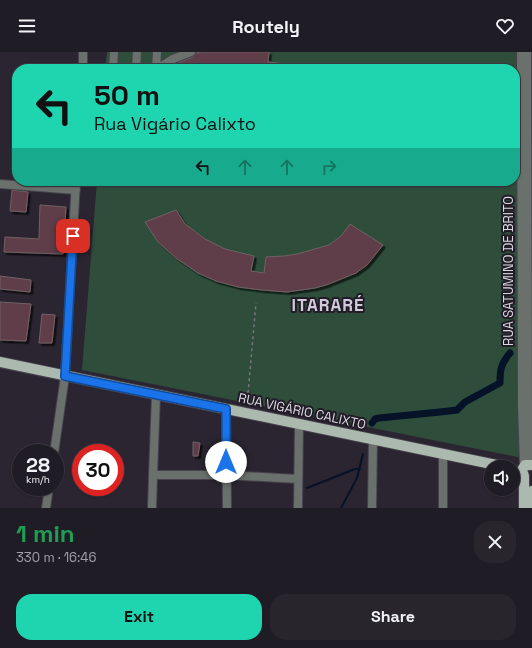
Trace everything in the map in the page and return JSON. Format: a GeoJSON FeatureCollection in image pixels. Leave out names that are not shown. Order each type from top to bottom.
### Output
{"type":"FeatureCollection","features":[{"type":"Feature","properties":{"kind":"main road","name":"RUA VIGÁRIO CALIXTO"},"geometry":{"type":"LineString","coordinates":[[0,362],[156,395],[246,412],[484,463]]}},
{"type":"Feature","properties":{"kind":"main road","name":"RUA SATUMINO DE BRITO"},"geometry":{"type":"LineString","coordinates":[[524,508],[525,469]]}},
{"type":"Feature","properties":{"kind":"main road"},"geometry":{"type":"LineString","coordinates":[[532,491],[532,508]]}},
{"type":"Feature","properties":{"kind":"street"},"geometry":{"type":"LineString","coordinates":[[83,64],[84,52]]}},
{"type":"Feature","properties":{"kind":"street"},"geometry":{"type":"LineString","coordinates":[[113,64],[114,52]]}},
{"type":"Feature","properties":{"kind":"street"},"geometry":{"type":"LineString","coordinates":[[136,64],[137,52]]}},
{"type":"Feature","properties":{"kind":"street"},"geometry":{"type":"LineString","coordinates":[[156,64],[157,52]]}},
{"type":"Feature","properties":{"kind":"street"},"geometry":{"type":"LineString","coordinates":[[162,64],[174,55],[191,52]]}},
{"type":"Feature","properties":{"kind":"street","name":"RUA SATUMINO DE BRITO"},"geometry":{"type":"LineString","coordinates":[[521,52],[526,93]]}},
{"type":"Feature","properties":{"kind":"street","name":"RUA SATUMINO DE BRITO"},"geometry":{"type":"LineString","coordinates":[[525,469],[527,405],[527,52]]}},
{"type":"Feature","properties":{"kind":"street"},"geometry":{"type":"LineString","coordinates":[[0,184],[12,185]]}},
{"type":"Feature","properties":{"kind":"street"},"geometry":{"type":"LineString","coordinates":[[25,186],[76,190]]}},
{"type":"Feature","properties":{"kind":"street"},"geometry":{"type":"LineString","coordinates":[[55,444],[65,376],[76,186]]}},
{"type":"Feature","properties":{"kind":"street"},"geometry":{"type":"LineString","coordinates":[[152,508],[156,395]]}},
{"type":"Feature","properties":{"kind":"street"},"geometry":{"type":"LineString","coordinates":[[226,409],[227,508]]}},
{"type":"Feature","properties":{"kind":"street"},"geometry":{"type":"LineString","coordinates":[[298,508],[299,424]]}},
{"type":"Feature","properties":{"kind":"street"},"geometry":{"type":"LineString","coordinates":[[372,508],[373,440]]}},
{"type":"Feature","properties":{"kind":"street"},"geometry":{"type":"LineString","coordinates":[[443,455],[444,508]]}},
{"type":"Feature","properties":{"kind":"street"},"geometry":{"type":"LineString","coordinates":[[152,475],[226,475],[298,479]]}},
{"type":"Feature","properties":{"kind":"street"},"geometry":{"type":"LineString","coordinates":[[46,508],[48,496]]}},
{"type":"Feature","properties":{"kind":"path"},"geometry":{"type":"LineString","coordinates":[[246,412],[256,303]]}},
{"type":"Feature","properties":{"kind":"green space"},"geometry":{"type":"Polygon","coordinates":[[[107,52],[521,52],[523,458],[82,370],[97,186],[520,186],[520,64],[106,64],[107,52]]]}},
{"type":"Feature","properties":{"kind":"building"},"geometry":{"type":"Polygon","coordinates":[[[269,52],[268,62],[285,64],[176,64],[193,57],[196,53],[269,52]]]}},
{"type":"Feature","properties":{"kind":"building"},"geometry":{"type":"Polygon","coordinates":[[[12,190],[28,192],[26,212],[10,211],[12,190]]]}},
{"type":"Feature","properties":{"kind":"building"},"geometry":{"type":"Polygon","coordinates":[[[40,205],[66,207],[63,254],[4,252],[5,237],[39,239],[40,205]]]}},
{"type":"Feature","properties":{"kind":"building"},"geometry":{"type":"Polygon","coordinates":[[[176,210],[185,224],[205,239],[225,249],[254,256],[251,271],[264,273],[266,257],[297,254],[329,245],[341,236],[350,224],[383,245],[367,265],[356,273],[326,285],[287,292],[238,287],[216,281],[198,273],[176,258],[158,242],[145,222],[176,210]]]}},
{"type":"Feature","properties":{"kind":"building"},"geometry":{"type":"Polygon","coordinates":[[[0,276],[31,280],[30,292],[0,289],[0,276]]]}},
{"type":"Feature","properties":{"kind":"building"},"geometry":{"type":"Polygon","coordinates":[[[0,302],[31,304],[26,341],[0,340],[0,302]]]}},
{"type":"Feature","properties":{"kind":"building"},"geometry":{"type":"Polygon","coordinates":[[[42,314],[55,315],[52,343],[39,343],[42,314]]]}},
{"type":"Feature","properties":{"kind":"building"},"geometry":{"type":"Polygon","coordinates":[[[193,442],[200,443],[198,456],[193,456],[193,442]]]}},
{"type":"Feature","properties":{"kind":"waterway"},"geometry":{"type":"LineString","coordinates":[[372,423],[375,419],[379,418],[457,410],[465,402],[500,383],[502,367],[510,353]]}},
{"type":"Feature","properties":{"kind":"waterway"},"geometry":{"type":"LineString","coordinates":[[341,508],[357,478],[363,454]]}},
{"type":"Feature","properties":{"kind":"waterway"},"geometry":{"type":"LineString","coordinates":[[307,488],[355,469],[360,469]]}},
{"type":"Feature","properties":{"kind":"district","name":"ITARARÉ"},"geometry":{"type":"Point","coordinates":[328,305]}},
{"type":"Feature","properties":{"kind":"route"},"geometry":{"type":"LineString","coordinates":[[73,236],[65,376],[226,409],[226,462]]}}]}
